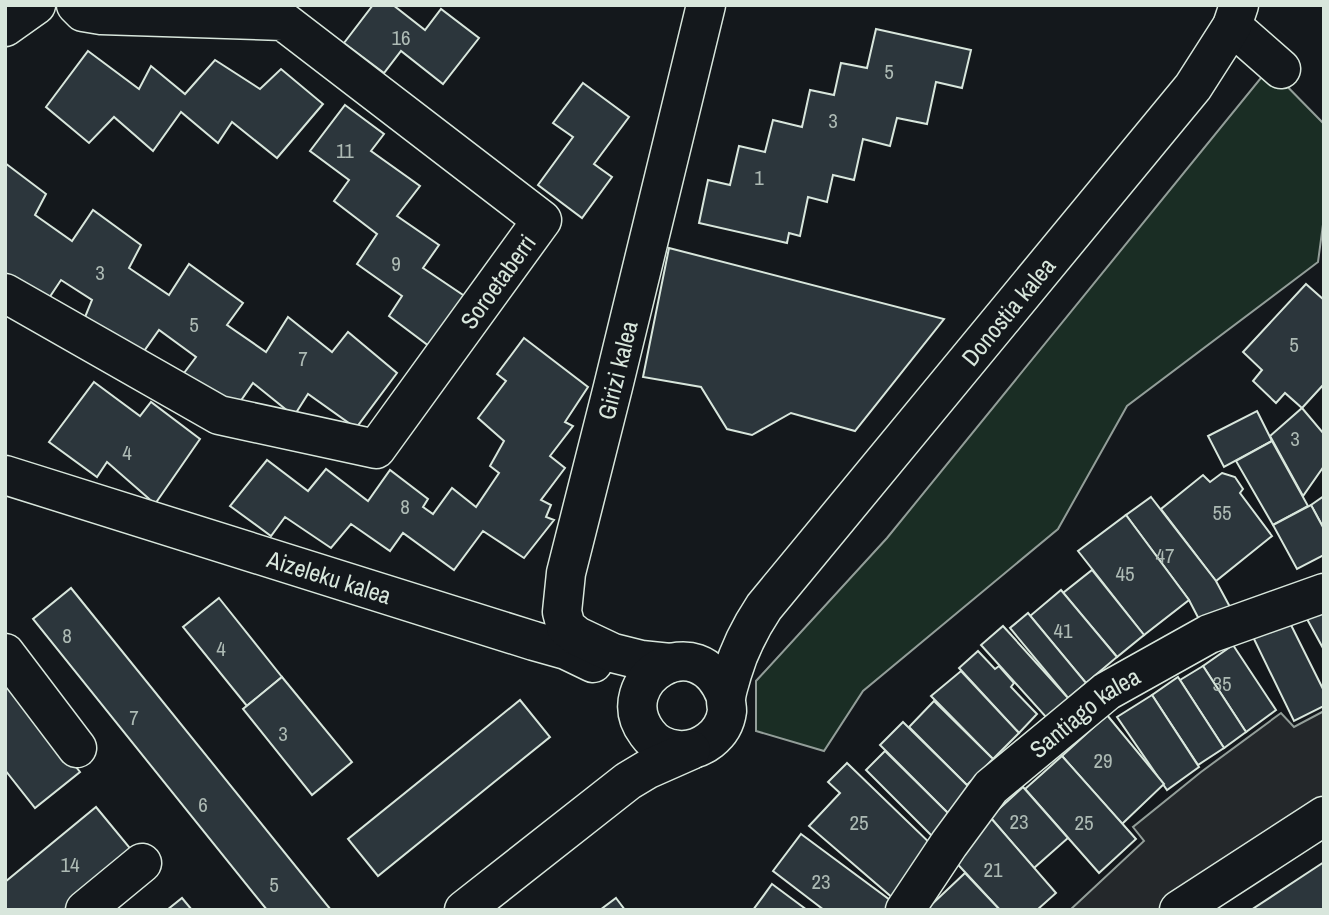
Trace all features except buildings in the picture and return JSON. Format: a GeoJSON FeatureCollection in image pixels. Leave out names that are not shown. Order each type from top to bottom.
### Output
{"type":"FeatureCollection","features":[{"type":"Feature","properties":{"kind":"street"},"geometry":{"type":"LineString","coordinates":[[5,27],[36,5]]}},
{"type":"Feature","properties":{"kind":"street","name":"Soroetaberri"},"geometry":{"type":"LineString","coordinates":[[5,293],[219,415],[376,449],[542,220],[283,21],[101,15],[83,12],[76,5]]}},
{"type":"Feature","properties":{"kind":"street","name":"Girizi kalea"},"geometry":{"type":"LineString","coordinates":[[678,662],[642,660],[613,653],[577,636],[566,627],[562,612],[566,573],[706,5]]}},
{"type":"Feature","properties":{"kind":"street"},"geometry":{"type":"LineString","coordinates":[[1236,16],[1281,69]]}},
{"type":"Feature","properties":{"kind":"street","name":"Donostia kalea"},"geometry":{"type":"LineString","coordinates":[[609,795],[631,757],[636,738],[640,691],[646,680],[657,669],[678,662],[726,638],[764,607],[1193,87],[1236,16]]}},
{"type":"Feature","properties":{"kind":"street","name":"Aizeleku kalea"},"geometry":{"type":"LineString","coordinates":[[5,475],[566,650],[588,659],[624,687],[638,710]]}},
{"type":"Feature","properties":{"kind":"street","name":"Santiago kalea"},"geometry":{"type":"LineString","coordinates":[[905,910],[991,787],[1107,691],[1209,634],[1324,593]]}},
{"type":"Feature","properties":{"kind":"street","name":"Donostia kalea"},"geometry":{"type":"LineString","coordinates":[[464,910],[609,795],[648,769],[704,745],[715,737],[727,711],[726,697],[741,649],[764,607]]}},
{"type":"Feature","properties":{"kind":"street"},"geometry":{"type":"LineString","coordinates":[[5,653],[77,748]]}},
{"type":"Feature","properties":{"kind":"street"},"geometry":{"type":"LineString","coordinates":[[678,662],[700,665],[713,673],[726,697]]}},
{"type":"Feature","properties":{"kind":"street"},"geometry":{"type":"LineString","coordinates":[[638,710],[644,729],[652,739],[663,747],[691,750]]}},
{"type":"Feature","properties":{"kind":"street"},"geometry":{"type":"LineString","coordinates":[[1179,910],[1324,816]]}},
{"type":"Feature","properties":{"kind":"street"},"geometry":{"type":"LineString","coordinates":[[85,910],[142,863]]}},
{"type":"Feature","properties":{"kind":"green space"},"geometry":{"type":"Polygon","coordinates":[[[1269,68],[1324,124],[1324,217],[1318,262],[1127,406],[1058,529],[863,691],[824,751],[756,731],[756,681],[887,538],[1269,68]]]}},
{"type":"Feature","properties":{"kind":"shaded area"},"geometry":{"type":"Polygon","coordinates":[[[1324,711],[1324,812],[1171,910],[1070,910],[1144,841],[1133,827],[1201,772],[1281,713],[1294,727],[1324,711]]]}}]}
